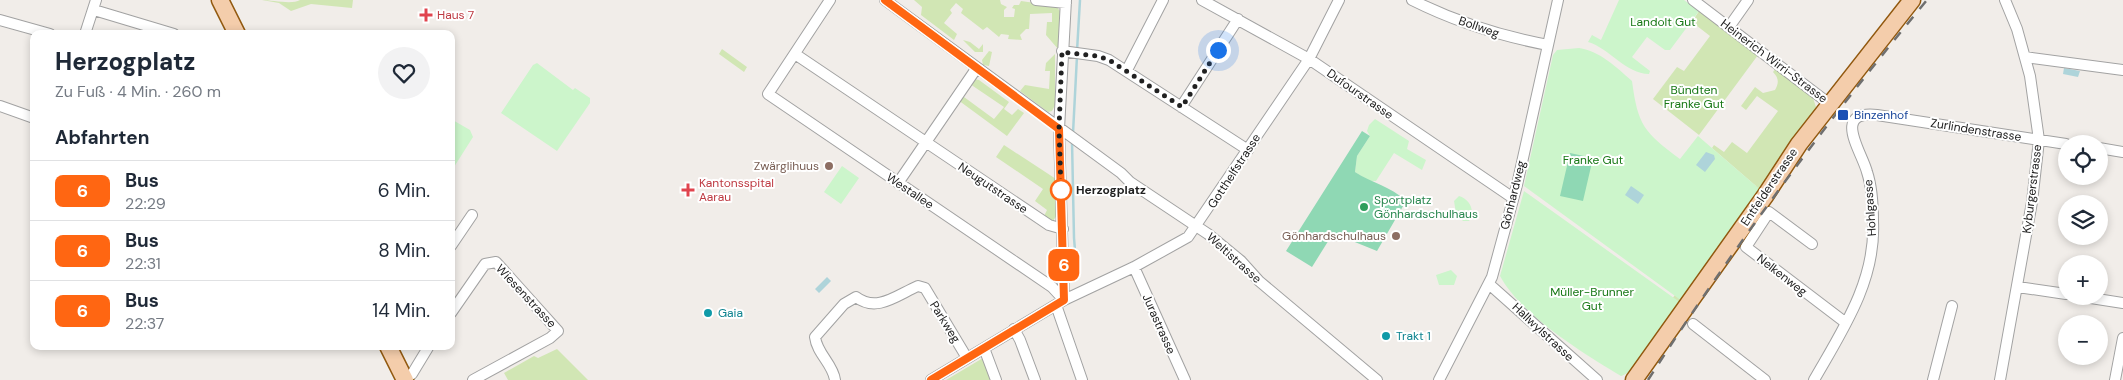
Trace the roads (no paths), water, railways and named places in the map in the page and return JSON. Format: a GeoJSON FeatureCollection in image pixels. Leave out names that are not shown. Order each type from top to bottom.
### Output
{"type":"FeatureCollection","features":[{"type":"Feature","properties":{"kind":"main road"},"geometry":{"type":"LineString","coordinates":[[220,0],[235,30]]}},
{"type":"Feature","properties":{"kind":"main road","name":"Entfelderstrasse"},"geometry":{"type":"LineString","coordinates":[[1634,380],[1766,196],[1799,144],[1912,0]]}},
{"type":"Feature","properties":{"kind":"main road"},"geometry":{"type":"LineString","coordinates":[[390,350],[405,379]]}},
{"type":"Feature","properties":{"kind":"street"},"geometry":{"type":"LineString","coordinates":[[795,54],[830,0]]}},
{"type":"Feature","properties":{"kind":"street","name":"Weltistrasse"},"geometry":{"type":"LineString","coordinates":[[885,0],[1121,173],[1130,182],[1215,240],[1259,281],[1377,380]]}},
{"type":"Feature","properties":{"kind":"street"},"geometry":{"type":"LineString","coordinates":[[1036,0],[1066,2],[1063,132],[1064,282],[1060,302],[1061,322],[1082,380]]}},
{"type":"Feature","properties":{"kind":"street"},"geometry":{"type":"LineString","coordinates":[[1127,70],[1162,0]]}},
{"type":"Feature","properties":{"kind":"street","name":"Dufourstrasse"},"geometry":{"type":"LineString","coordinates":[[1202,0],[1309,59],[1513,198]]}},
{"type":"Feature","properties":{"kind":"street","name":"Gotthelfstrasse"},"geometry":{"type":"LineString","coordinates":[[1060,302],[1134,267],[1183,241],[1197,228],[1309,59],[1339,0]]}},
{"type":"Feature","properties":{"kind":"street","name":"Bollweg"},"geometry":{"type":"LineString","coordinates":[[1412,0],[1468,25],[1548,45]]}},
{"type":"Feature","properties":{"kind":"street","name":"Gönhardweg"},"geometry":{"type":"LineString","coordinates":[[1439,380],[1489,284],[1513,198],[1558,0]]}},
{"type":"Feature","properties":{"kind":"street","name":"Heinerich Wirri-Strasse"},"geometry":{"type":"LineString","coordinates":[[1693,0],[1830,105]]}},
{"type":"Feature","properties":{"kind":"street"},"geometry":{"type":"LineString","coordinates":[[1729,27],[1748,0]]}},
{"type":"Feature","properties":{"kind":"street","name":"Kyburgerstrasse"},"geometry":{"type":"LineString","coordinates":[[2000,380],[2018,287],[2039,140],[2030,76],[2017,29],[2005,0]]}},
{"type":"Feature","properties":{"kind":"street"},"geometry":{"type":"LineString","coordinates":[[86,30],[95,5],[163,30]]}},
{"type":"Feature","properties":{"kind":"street"},"geometry":{"type":"LineString","coordinates":[[1182,107],[1238,19]]}},
{"type":"Feature","properties":{"kind":"street"},"geometry":{"type":"LineString","coordinates":[[0,20],[36,30]]}},
{"type":"Feature","properties":{"kind":"street"},"geometry":{"type":"LineString","coordinates":[[1065,52],[1098,56],[1127,70],[1248,150]]}},
{"type":"Feature","properties":{"kind":"street","name":"Westallee"},"geometry":{"type":"LineString","coordinates":[[795,54],[768,94],[1052,287],[1060,302]]}},
{"type":"Feature","properties":{"kind":"street","name":"Neugutstrasse"},"geometry":{"type":"LineString","coordinates":[[795,54],[1049,226],[1063,229]]}},
{"type":"Feature","properties":{"kind":"street"},"geometry":{"type":"LineString","coordinates":[[2025,56],[2123,70]]}},
{"type":"Feature","properties":{"kind":"street"},"geometry":{"type":"LineString","coordinates":[[898,183],[976,68]]}},
{"type":"Feature","properties":{"kind":"street"},"geometry":{"type":"LineString","coordinates":[[0,106],[30,117]]}},
{"type":"Feature","properties":{"kind":"street","name":"Zurlindenstrasse"},"geometry":{"type":"LineString","coordinates":[[1858,117],[1867,114],[1877,115],[2058,143]]}},
{"type":"Feature","properties":{"kind":"street","name":"Hohlgasse"},"geometry":{"type":"LineString","coordinates":[[1814,380],[1846,323],[1871,262],[1873,222],[1868,173],[1852,136],[1851,128],[1858,117]]}},
{"type":"Feature","properties":{"kind":"street"},"geometry":{"type":"LineString","coordinates":[[2108,150],[2123,152]]}},
{"type":"Feature","properties":{"kind":"street","name":"Nelkenweg"},"geometry":{"type":"LineString","coordinates":[[1812,244],[1769,212],[1746,247],[1846,323]]}},
{"type":"Feature","properties":{"kind":"street"},"geometry":{"type":"LineString","coordinates":[[455,240],[472,215]]}},
{"type":"Feature","properties":{"kind":"street","name":"Wiesenstrasse"},"geometry":{"type":"LineString","coordinates":[[455,307],[485,264],[492,261],[496,262],[558,331],[550,338],[473,380]]}},
{"type":"Feature","properties":{"kind":"street","name":"Jurastrasse"},"geometry":{"type":"LineString","coordinates":[[1134,267],[1184,380]]}},
{"type":"Feature","properties":{"kind":"street","name":"Hallwylstrasse"},"geometry":{"type":"LineString","coordinates":[[1489,284],[1597,380]]}},
{"type":"Feature","properties":{"kind":"street","name":"Parkweg"},"geometry":{"type":"LineString","coordinates":[[836,380],[834,372],[816,346],[815,337],[844,304],[856,297],[864,304],[874,305],[918,286],[925,288],[968,358]]}},
{"type":"Feature","properties":{"kind":"street"},"geometry":{"type":"LineString","coordinates":[[2018,287],[2058,293]]}},
{"type":"Feature","properties":{"kind":"street"},"geometry":{"type":"LineString","coordinates":[[2108,301],[2123,303]]}},
{"type":"Feature","properties":{"kind":"street"},"geometry":{"type":"LineString","coordinates":[[931,380],[1060,302]]}},
{"type":"Feature","properties":{"kind":"street"},"geometry":{"type":"LineString","coordinates":[[1933,380],[1952,306]]}},
{"type":"Feature","properties":{"kind":"street"},"geometry":{"type":"LineString","coordinates":[[1693,324],[1765,380]]}},
{"type":"Feature","properties":{"kind":"street"},"geometry":{"type":"LineString","coordinates":[[1014,329],[1035,380]]}},
{"type":"Feature","properties":{"kind":"street"},"geometry":{"type":"LineString","coordinates":[[2116,380],[2123,338]]}},
{"type":"Feature","properties":{"kind":"street"},"geometry":{"type":"LineString","coordinates":[[984,348],[996,380]]}},
{"type":"Feature","properties":{"kind":"street"},"geometry":{"type":"LineString","coordinates":[[405,379],[412,374],[427,350]]}},
{"type":"Feature","properties":{"kind":"water"},"geometry":{"type":"Polygon","coordinates":[[[2064,68],[2080,71],[2078,77],[2063,74],[2064,68]]]}},
{"type":"Feature","properties":{"kind":"water"},"geometry":{"type":"Polygon","coordinates":[[[1706,152],[1714,155],[1715,159],[1705,172],[1696,165],[1706,152]]]}},
{"type":"Feature","properties":{"kind":"water"},"geometry":{"type":"Polygon","coordinates":[[[1631,186],[1644,195],[1638,204],[1625,195],[1631,186]]]}},
{"type":"Feature","properties":{"kind":"water"},"geometry":{"type":"Polygon","coordinates":[[[827,277],[831,281],[819,293],[815,289],[827,277]]]}},
{"type":"Feature","properties":{"kind":"waterway"},"geometry":{"type":"LineString","coordinates":[[1077,51],[1080,0]]}},
{"type":"Feature","properties":{"kind":"waterway"},"geometry":{"type":"LineString","coordinates":[[1073,133],[1077,56]]}},
{"type":"Feature","properties":{"kind":"waterway"},"geometry":{"type":"LineString","coordinates":[[1072,141],[1074,238],[1077,274]]}},
{"type":"Feature","properties":{"kind":"railway"},"geometry":{"type":"LineString","coordinates":[[1648,380],[1713,282],[1782,186],[1853,92],[1927,0]]}},
{"type":"Feature","properties":{"kind":"place","name":"Haus 7"},"geometry":{"type":"Point","coordinates":[426,15]}},
{"type":"Feature","properties":{"kind":"place","name":"Binzenhof"},"geometry":{"type":"Point","coordinates":[1843,115]}},
{"type":"Feature","properties":{"kind":"place","name":"Zwärglihuus"},"geometry":{"type":"Point","coordinates":[829,166]}},
{"type":"Feature","properties":{"kind":"place","name":"Kantonsspital Aarau"},"geometry":{"type":"Point","coordinates":[688,190]}},
{"type":"Feature","properties":{"kind":"place","name":"Herzogplatz"},"geometry":{"type":"Point","coordinates":[1061,190]}},
{"type":"Feature","properties":{"kind":"place","name":"Sportplatz Gönhardschulhaus"},"geometry":{"type":"Point","coordinates":[1364,207]}},
{"type":"Feature","properties":{"kind":"place","name":"Gönhardschulhaus"},"geometry":{"type":"Point","coordinates":[1396,236]}},
{"type":"Feature","properties":{"kind":"place","name":"Gaia"},"geometry":{"type":"Point","coordinates":[708,313]}},
{"type":"Feature","properties":{"kind":"place","name":"Trakt 1"},"geometry":{"type":"Point","coordinates":[1386,336]}},
{"type":"Feature","properties":{"kind":"park label","name":"Landolt Gut"},"geometry":{"type":"Point","coordinates":[1663,22]}},
{"type":"Feature","properties":{"kind":"park label","name":"Bündten Franke Gut"},"geometry":{"type":"Point","coordinates":[1694,97]}},
{"type":"Feature","properties":{"kind":"park label","name":"Franke Gut"},"geometry":{"type":"Point","coordinates":[1593,160]}},
{"type":"Feature","properties":{"kind":"park label","name":"Müller-Brunner Gut"},"geometry":{"type":"Point","coordinates":[1592,299]}}]}
